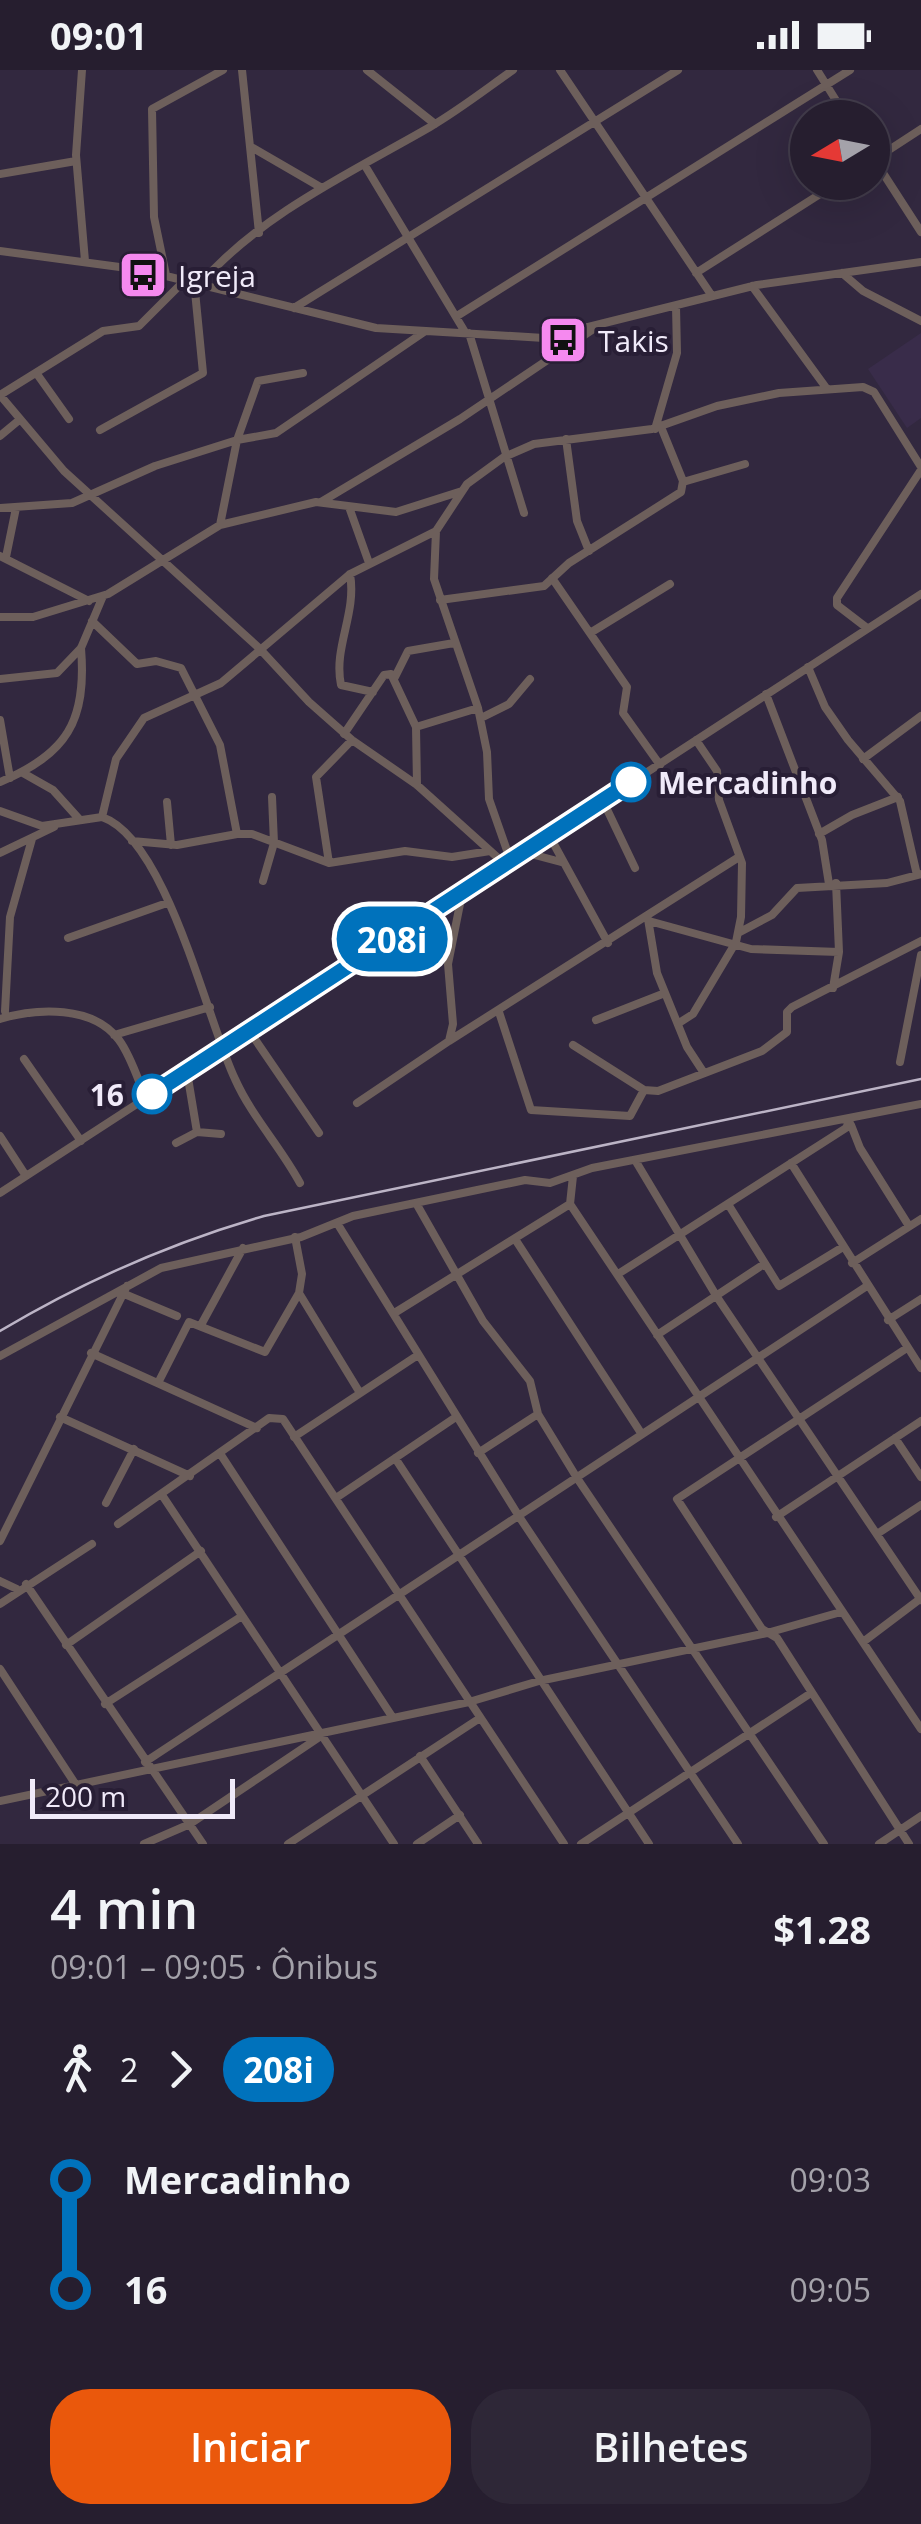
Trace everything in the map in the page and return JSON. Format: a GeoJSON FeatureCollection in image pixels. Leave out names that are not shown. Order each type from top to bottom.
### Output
{"type":"FeatureCollection","features":[{"type":"Feature","properties":{"kind":"street"},"geometry":{"type":"LineString","coordinates":[[82,70],[76,161],[85,261]]}},
{"type":"Feature","properties":{"kind":"street"},"geometry":{"type":"LineString","coordinates":[[166,275],[154,217],[152,109],[223,70]]}},
{"type":"Feature","properties":{"kind":"street"},"geometry":{"type":"LineString","coordinates":[[242,70],[259,232]]}},
{"type":"Feature","properties":{"kind":"street"},"geometry":{"type":"LineString","coordinates":[[367,70],[379,73],[435,124]]}},
{"type":"Feature","properties":{"kind":"street"},"geometry":{"type":"LineString","coordinates":[[509,864],[417,785],[344,734],[290,684],[259,648],[89,495],[18,421],[0,395],[103,330],[138,326],[232,250],[322,188],[435,124],[513,70]]}},
{"type":"Feature","properties":{"kind":"street"},"geometry":{"type":"LineString","coordinates":[[560,70],[712,296]]}},
{"type":"Feature","properties":{"kind":"street"},"geometry":{"type":"LineString","coordinates":[[294,308],[678,70]]}},
{"type":"Feature","properties":{"kind":"street"},"geometry":{"type":"LineString","coordinates":[[817,70],[836,100]]}},
{"type":"Feature","properties":{"kind":"street"},"geometry":{"type":"LineString","coordinates":[[457,316],[850,70]]}},
{"type":"Feature","properties":{"kind":"street"},"geometry":{"type":"LineString","coordinates":[[890,148],[921,129]]}},
{"type":"Feature","properties":{"kind":"street"},"geometry":{"type":"LineString","coordinates":[[253,148],[322,188]]}},
{"type":"Feature","properties":{"kind":"street"},"geometry":{"type":"LineString","coordinates":[[0,174],[76,161]]}},
{"type":"Feature","properties":{"kind":"street"},"geometry":{"type":"LineString","coordinates":[[364,164],[467,333],[524,513]]}},
{"type":"Feature","properties":{"kind":"street"},"geometry":{"type":"LineString","coordinates":[[890,185],[921,232]]}},
{"type":"Feature","properties":{"kind":"street"},"geometry":{"type":"LineString","coordinates":[[696,273],[811,200]]}},
{"type":"Feature","properties":{"kind":"street"},"geometry":{"type":"LineString","coordinates":[[0,251],[166,275],[376,328],[544,338],[752,286],[921,262]]}},
{"type":"Feature","properties":{"kind":"street"},"geometry":{"type":"LineString","coordinates":[[842,274],[863,291],[920,321]]}},
{"type":"Feature","properties":{"kind":"street"},"geometry":{"type":"LineString","coordinates":[[100,430],[203,373],[194,281]]}},
{"type":"Feature","properties":{"kind":"street"},"geometry":{"type":"LineString","coordinates":[[752,286],[827,389]]}},
{"type":"Feature","properties":{"kind":"street"},"geometry":{"type":"LineString","coordinates":[[440,600],[532,589],[681,492],[683,482],[658,428],[677,353],[676,306]]}},
{"type":"Feature","properties":{"kind":"street"},"geometry":{"type":"LineString","coordinates":[[0,617],[33,617],[104,596],[220,525],[321,502],[490,399],[596,327]]}},
{"type":"Feature","properties":{"kind":"street"},"geometry":{"type":"LineString","coordinates":[[0,508],[72,503],[156,466],[236,440],[283,430],[424,332]]}},
{"type":"Feature","properties":{"kind":"street"},"geometry":{"type":"LineString","coordinates":[[220,525],[233,475],[236,440],[258,381],[304,373]]}},
{"type":"Feature","properties":{"kind":"street"},"geometry":{"type":"LineString","coordinates":[[38,374],[68,419]]}},
{"type":"Feature","properties":{"kind":"street"},"geometry":{"type":"LineString","coordinates":[[102,817],[116,759],[144,718],[222,683],[350,574],[436,531],[462,492],[504,456],[566,438],[658,428],[733,402],[869,387],[921,468],[837,598],[837,605],[867,628]]}},
{"type":"Feature","properties":{"kind":"street"},"geometry":{"type":"LineString","coordinates":[[0,436],[18,421]]}},
{"type":"Feature","properties":{"kind":"street"},"geometry":{"type":"LineString","coordinates":[[566,438],[579,529],[589,551]]}},
{"type":"Feature","properties":{"kind":"street"},"geometry":{"type":"LineString","coordinates":[[683,482],[745,464]]}},
{"type":"Feature","properties":{"kind":"street"},"geometry":{"type":"LineString","coordinates":[[321,502],[391,512],[462,492]]}},
{"type":"Feature","properties":{"kind":"street"},"geometry":{"type":"LineString","coordinates":[[16,508],[3,556],[89,600]]}},
{"type":"Feature","properties":{"kind":"street"},"geometry":{"type":"LineString","coordinates":[[349,508],[369,563]]}},
{"type":"Feature","properties":{"kind":"street"},"geometry":{"type":"LineString","coordinates":[[436,531],[434,578],[479,713],[488,799],[509,864]]}},
{"type":"Feature","properties":{"kind":"street"},"geometry":{"type":"LineString","coordinates":[[350,574],[352,610],[338,653],[339,680],[340,685],[373,692]]}},
{"type":"Feature","properties":{"kind":"street"},"geometry":{"type":"LineString","coordinates":[[552,578],[626,687],[623,712],[660,764]]}},
{"type":"Feature","properties":{"kind":"street"},"geometry":{"type":"LineString","coordinates":[[590,633],[670,584]]}},
{"type":"Feature","properties":{"kind":"street"},"geometry":{"type":"LineString","coordinates":[[0,1193],[921,594]]}},
{"type":"Feature","properties":{"kind":"street"},"geometry":{"type":"LineString","coordinates":[[0,679],[52,676],[80,648],[104,596]]}},
{"type":"Feature","properties":{"kind":"street"},"geometry":{"type":"LineString","coordinates":[[92,620],[137,664],[176,664],[199,696],[220,744],[237,834]]}},
{"type":"Feature","properties":{"kind":"street"},"geometry":{"type":"LineString","coordinates":[[394,676],[408,651],[454,643]]}},
{"type":"Feature","properties":{"kind":"street"},"geometry":{"type":"LineString","coordinates":[[0,782],[64,744],[80,702],[80,648]]}},
{"type":"Feature","properties":{"kind":"street"},"geometry":{"type":"LineString","coordinates":[[740,932],[772,915],[796,888],[888,883],[919,874],[898,797],[825,707],[808,667]]}},
{"type":"Feature","properties":{"kind":"street"},"geometry":{"type":"LineString","coordinates":[[344,734],[384,675],[394,676]]}},
{"type":"Feature","properties":{"kind":"street"},"geometry":{"type":"LineString","coordinates":[[394,676],[416,727],[417,785]]}},
{"type":"Feature","properties":{"kind":"street"},"geometry":{"type":"LineString","coordinates":[[416,727],[509,704],[530,680]]}},
{"type":"Feature","properties":{"kind":"street"},"geometry":{"type":"LineString","coordinates":[[766,694],[820,834],[832,884],[839,952],[832,988]]}},
{"type":"Feature","properties":{"kind":"street"},"geometry":{"type":"LineString","coordinates":[[864,759],[921,716]]}},
{"type":"Feature","properties":{"kind":"street"},"geometry":{"type":"LineString","coordinates":[[0,720],[10,778]]}},
{"type":"Feature","properties":{"kind":"street"},"geometry":{"type":"LineString","coordinates":[[329,862],[316,777],[352,740]]}},
{"type":"Feature","properties":{"kind":"street"},"geometry":{"type":"LineString","coordinates":[[680,1024],[692,1014],[740,932],[743,875],[739,857],[720,800],[717,771],[696,740]]}},
{"type":"Feature","properties":{"kind":"street"},"geometry":{"type":"LineString","coordinates":[[22,772],[53,790],[80,820]]}},
{"type":"Feature","properties":{"kind":"street"},"geometry":{"type":"LineString","coordinates":[[262,881],[274,843],[272,797]]}},
{"type":"Feature","properties":{"kind":"street"},"geometry":{"type":"LineString","coordinates":[[820,834],[852,814],[898,797]]}},
{"type":"Feature","properties":{"kind":"street"},"geometry":{"type":"LineString","coordinates":[[603,801],[635,868]]}},
{"type":"Feature","properties":{"kind":"street"},"geometry":{"type":"LineString","coordinates":[[167,802],[171,845]]}},
{"type":"Feature","properties":{"kind":"street"},"geometry":{"type":"LineString","coordinates":[[0,812],[42,826],[102,817],[132,841],[191,949],[222,1050],[259,1125],[285,1154],[300,1182]]}},
{"type":"Feature","properties":{"kind":"street"},"geometry":{"type":"LineString","coordinates":[[0,853],[60,824]]}},
{"type":"Feature","properties":{"kind":"street"},"geometry":{"type":"LineString","coordinates":[[132,841],[171,845],[237,834],[329,862],[405,851],[452,857],[490,851]]}},
{"type":"Feature","properties":{"kind":"street"},"geometry":{"type":"LineString","coordinates":[[550,836],[608,943]]}},
{"type":"Feature","properties":{"kind":"street"},"geometry":{"type":"LineString","coordinates":[[32,840],[10,917],[5,1013],[77,1014],[114,1035],[146,1099]]}},
{"type":"Feature","properties":{"kind":"street"},"geometry":{"type":"LineString","coordinates":[[526,852],[561,862]]}},
{"type":"Feature","properties":{"kind":"street"},"geometry":{"type":"LineString","coordinates":[[357,1102],[739,857]]}},
{"type":"Feature","properties":{"kind":"street"},"geometry":{"type":"LineString","coordinates":[[449,1041],[454,1024],[448,964],[462,894]]}},
{"type":"Feature","properties":{"kind":"street"},"geometry":{"type":"LineString","coordinates":[[68,938],[168,903]]}},
{"type":"Feature","properties":{"kind":"street"},"geometry":{"type":"LineString","coordinates":[[648,918],[751,949],[839,952]]}},
{"type":"Feature","properties":{"kind":"street"},"geometry":{"type":"LineString","coordinates":[[648,918],[657,973],[704,1072]]}},
{"type":"Feature","properties":{"kind":"street"},"geometry":{"type":"LineString","coordinates":[[574,1045],[644,1090],[658,1091],[770,1047],[787,1032],[789,1010],[921,941]]}},
{"type":"Feature","properties":{"kind":"street"},"geometry":{"type":"LineString","coordinates":[[900,1062],[921,955]]}},
{"type":"Feature","properties":{"kind":"street"},"geometry":{"type":"LineString","coordinates":[[596,1020],[665,993]]}},
{"type":"Feature","properties":{"kind":"street"},"geometry":{"type":"LineString","coordinates":[[114,1035],[210,1006]]}},
{"type":"Feature","properties":{"kind":"street"},"geometry":{"type":"LineString","coordinates":[[498,1012],[532,1110],[630,1116],[644,1090]]}},
{"type":"Feature","properties":{"kind":"street"},"geometry":{"type":"LineString","coordinates":[[250,1032],[318,1132]]}},
{"type":"Feature","properties":{"kind":"street"},"geometry":{"type":"LineString","coordinates":[[24,1059],[81,1141]]}},
{"type":"Feature","properties":{"kind":"street"},"geometry":{"type":"LineString","coordinates":[[187,1072],[197,1132]]}},
{"type":"Feature","properties":{"kind":"street"},"geometry":{"type":"LineString","coordinates":[[618,1274],[849,1124],[871,1114],[919,1108]]}},
{"type":"Feature","properties":{"kind":"street"},"geometry":{"type":"LineString","coordinates":[[0,1356],[161,1268],[296,1237],[416,1203],[525,1180],[550,1183],[635,1160],[849,1124]]}},
{"type":"Feature","properties":{"kind":"street"},"geometry":{"type":"LineString","coordinates":[[849,1124],[909,1226]]}},
{"type":"Feature","properties":{"kind":"street"},"geometry":{"type":"LineString","coordinates":[[176,1143],[197,1132],[221,1134]]}},
{"type":"Feature","properties":{"kind":"street"},"geometry":{"type":"LineString","coordinates":[[0,1136],[26,1176]]}},
{"type":"Feature","properties":{"kind":"street"},"geometry":{"type":"LineString","coordinates":[[635,1160],[717,1297],[921,1600],[863,1642]]}},
{"type":"Feature","properties":{"kind":"street"},"geometry":{"type":"LineString","coordinates":[[791,1163],[921,1368]]}},
{"type":"Feature","properties":{"kind":"street"},"geometry":{"type":"LineString","coordinates":[[573,1176],[570,1204],[921,1729]]}},
{"type":"Feature","properties":{"kind":"street"},"geometry":{"type":"LineString","coordinates":[[416,1203],[483,1321],[530,1381],[538,1414],[577,1478],[824,1844]]}},
{"type":"Feature","properties":{"kind":"street"},"geometry":{"type":"LineString","coordinates":[[396,1312],[570,1204]]}},
{"type":"Feature","properties":{"kind":"street"},"geometry":{"type":"LineString","coordinates":[[728,1204],[781,1286],[843,1247]]}},
{"type":"Feature","properties":{"kind":"street"},"geometry":{"type":"LineString","coordinates":[[852,1263],[921,1219]]}},
{"type":"Feature","properties":{"kind":"street"},"geometry":{"type":"LineString","coordinates":[[336,1223],[396,1312],[418,1355],[520,1518],[738,1844]]}},
{"type":"Feature","properties":{"kind":"street"},"geometry":{"type":"LineString","coordinates":[[158,1383],[189,1322],[265,1352],[298,1293],[302,1274],[296,1237]]}},
{"type":"Feature","properties":{"kind":"street"},"geometry":{"type":"LineString","coordinates":[[515,1239],[641,1433]]}},
{"type":"Feature","properties":{"kind":"street"},"geometry":{"type":"LineString","coordinates":[[201,1325],[242,1248]]}},
{"type":"Feature","properties":{"kind":"street"},"geometry":{"type":"LineString","coordinates":[[657,1335],[764,1264]]}},
{"type":"Feature","properties":{"kind":"street"},"geometry":{"type":"LineString","coordinates":[[0,1541],[130,1282]]}},
{"type":"Feature","properties":{"kind":"street"},"geometry":{"type":"LineString","coordinates":[[148,1766],[280,1673],[867,1286]]}},
{"type":"Feature","properties":{"kind":"street"},"geometry":{"type":"LineString","coordinates":[[122,1293],[177,1316]]}},
{"type":"Feature","properties":{"kind":"street"},"geometry":{"type":"LineString","coordinates":[[298,1293],[360,1394]]}},
{"type":"Feature","properties":{"kind":"street"},"geometry":{"type":"LineString","coordinates":[[888,1320],[921,1300]]}},
{"type":"Feature","properties":{"kind":"street"},"geometry":{"type":"LineString","coordinates":[[907,1348],[678,1499],[768,1633],[776,1637],[909,1844]]}},
{"type":"Feature","properties":{"kind":"street"},"geometry":{"type":"LineString","coordinates":[[92,1353],[257,1428]]}},
{"type":"Feature","properties":{"kind":"street"},"geometry":{"type":"LineString","coordinates":[[294,1437],[418,1355]]}},
{"type":"Feature","properties":{"kind":"street"},"geometry":{"type":"LineString","coordinates":[[478,1452],[538,1414]]}},
{"type":"Feature","properties":{"kind":"street"},"geometry":{"type":"LineString","coordinates":[[60,1417],[190,1476]]}},
{"type":"Feature","properties":{"kind":"street"},"geometry":{"type":"LineString","coordinates":[[118,1524],[269,1418],[284,1419],[564,1844]]}},
{"type":"Feature","properties":{"kind":"street"},"geometry":{"type":"LineString","coordinates":[[336,1498],[456,1418]]}},
{"type":"Feature","properties":{"kind":"street"},"geometry":{"type":"LineString","coordinates":[[776,1516],[921,1421]]}},
{"type":"Feature","properties":{"kind":"street"},"geometry":{"type":"LineString","coordinates":[[896,1438],[921,1477]]}},
{"type":"Feature","properties":{"kind":"street"},"geometry":{"type":"LineString","coordinates":[[106,1503],[134,1449]]}},
{"type":"Feature","properties":{"kind":"street"},"geometry":{"type":"LineString","coordinates":[[221,1455],[393,1718]]}},
{"type":"Feature","properties":{"kind":"street"},"geometry":{"type":"LineString","coordinates":[[395,1458],[538,1681],[649,1844]]}},
{"type":"Feature","properties":{"kind":"street"},"geometry":{"type":"LineString","coordinates":[[162,1495],[394,1844]]}},
{"type":"Feature","properties":{"kind":"street"},"geometry":{"type":"LineString","coordinates":[[877,1534],[921,1504]]}},
{"type":"Feature","properties":{"kind":"street"},"geometry":{"type":"LineString","coordinates":[[0,1604],[92,1544]]}},
{"type":"Feature","properties":{"kind":"street"},"geometry":{"type":"LineString","coordinates":[[66,1645],[200,1551]]}},
{"type":"Feature","properties":{"kind":"street"},"geometry":{"type":"LineString","coordinates":[[0,1580],[21,1587],[66,1645],[202,1844]]}},
{"type":"Feature","properties":{"kind":"street"},"geometry":{"type":"LineString","coordinates":[[0,1801],[148,1766],[322,1735],[469,1702],[538,1681],[768,1633],[841,1612]]}},
{"type":"Feature","properties":{"kind":"street"},"geometry":{"type":"LineString","coordinates":[[105,1704],[242,1616]]}},
{"type":"Feature","properties":{"kind":"street"},"geometry":{"type":"LineString","coordinates":[[0,1669],[76,1784]]}},
{"type":"Feature","properties":{"kind":"street"},"geometry":{"type":"LineString","coordinates":[[581,1844],[810,1693]]}},
{"type":"Feature","properties":{"kind":"street"},"geometry":{"type":"LineString","coordinates":[[288,1844],[480,1718]]}},
{"type":"Feature","properties":{"kind":"street"},"geometry":{"type":"LineString","coordinates":[[144,1844],[190,1824],[322,1735]]}},
{"type":"Feature","properties":{"kind":"street"},"geometry":{"type":"LineString","coordinates":[[420,1756],[478,1844]]}},
{"type":"Feature","properties":{"kind":"street"},"geometry":{"type":"LineString","coordinates":[[65,1787],[69,1774]]}},
{"type":"Feature","properties":{"kind":"street"},"geometry":{"type":"LineString","coordinates":[[417,1844],[460,1815]]}},
{"type":"Feature","properties":{"kind":"street"},"geometry":{"type":"LineString","coordinates":[[879,1844],[921,1816]]}},
{"type":"Feature","properties":{"kind":"shaded area"},"geometry":{"type":"Polygon","coordinates":[[[921,333],[921,418],[907,428],[868,369],[921,333]]]}},
{"type":"Feature","properties":{"kind":"railway"},"geometry":{"type":"LineString","coordinates":[[0,1331],[128,1265],[264,1216],[921,1079]]}},
{"type":"Feature","properties":{"kind":"bus line","name":"208i"},"geometry":{"type":"LineString","coordinates":[[152,1094],[631,782]]}},
{"type":"Feature","properties":{"kind":"place","name":"Igreja"},"geometry":{"type":"Point","coordinates":[143,275]}},
{"type":"Feature","properties":{"kind":"place","name":"Takis"},"geometry":{"type":"Point","coordinates":[563,340]}},
{"type":"Feature","properties":{"kind":"place","name":"Mercadinho"},"geometry":{"type":"Point","coordinates":[631,782]}},
{"type":"Feature","properties":{"kind":"place","name":"16"},"geometry":{"type":"Point","coordinates":[152,1094]}}]}
